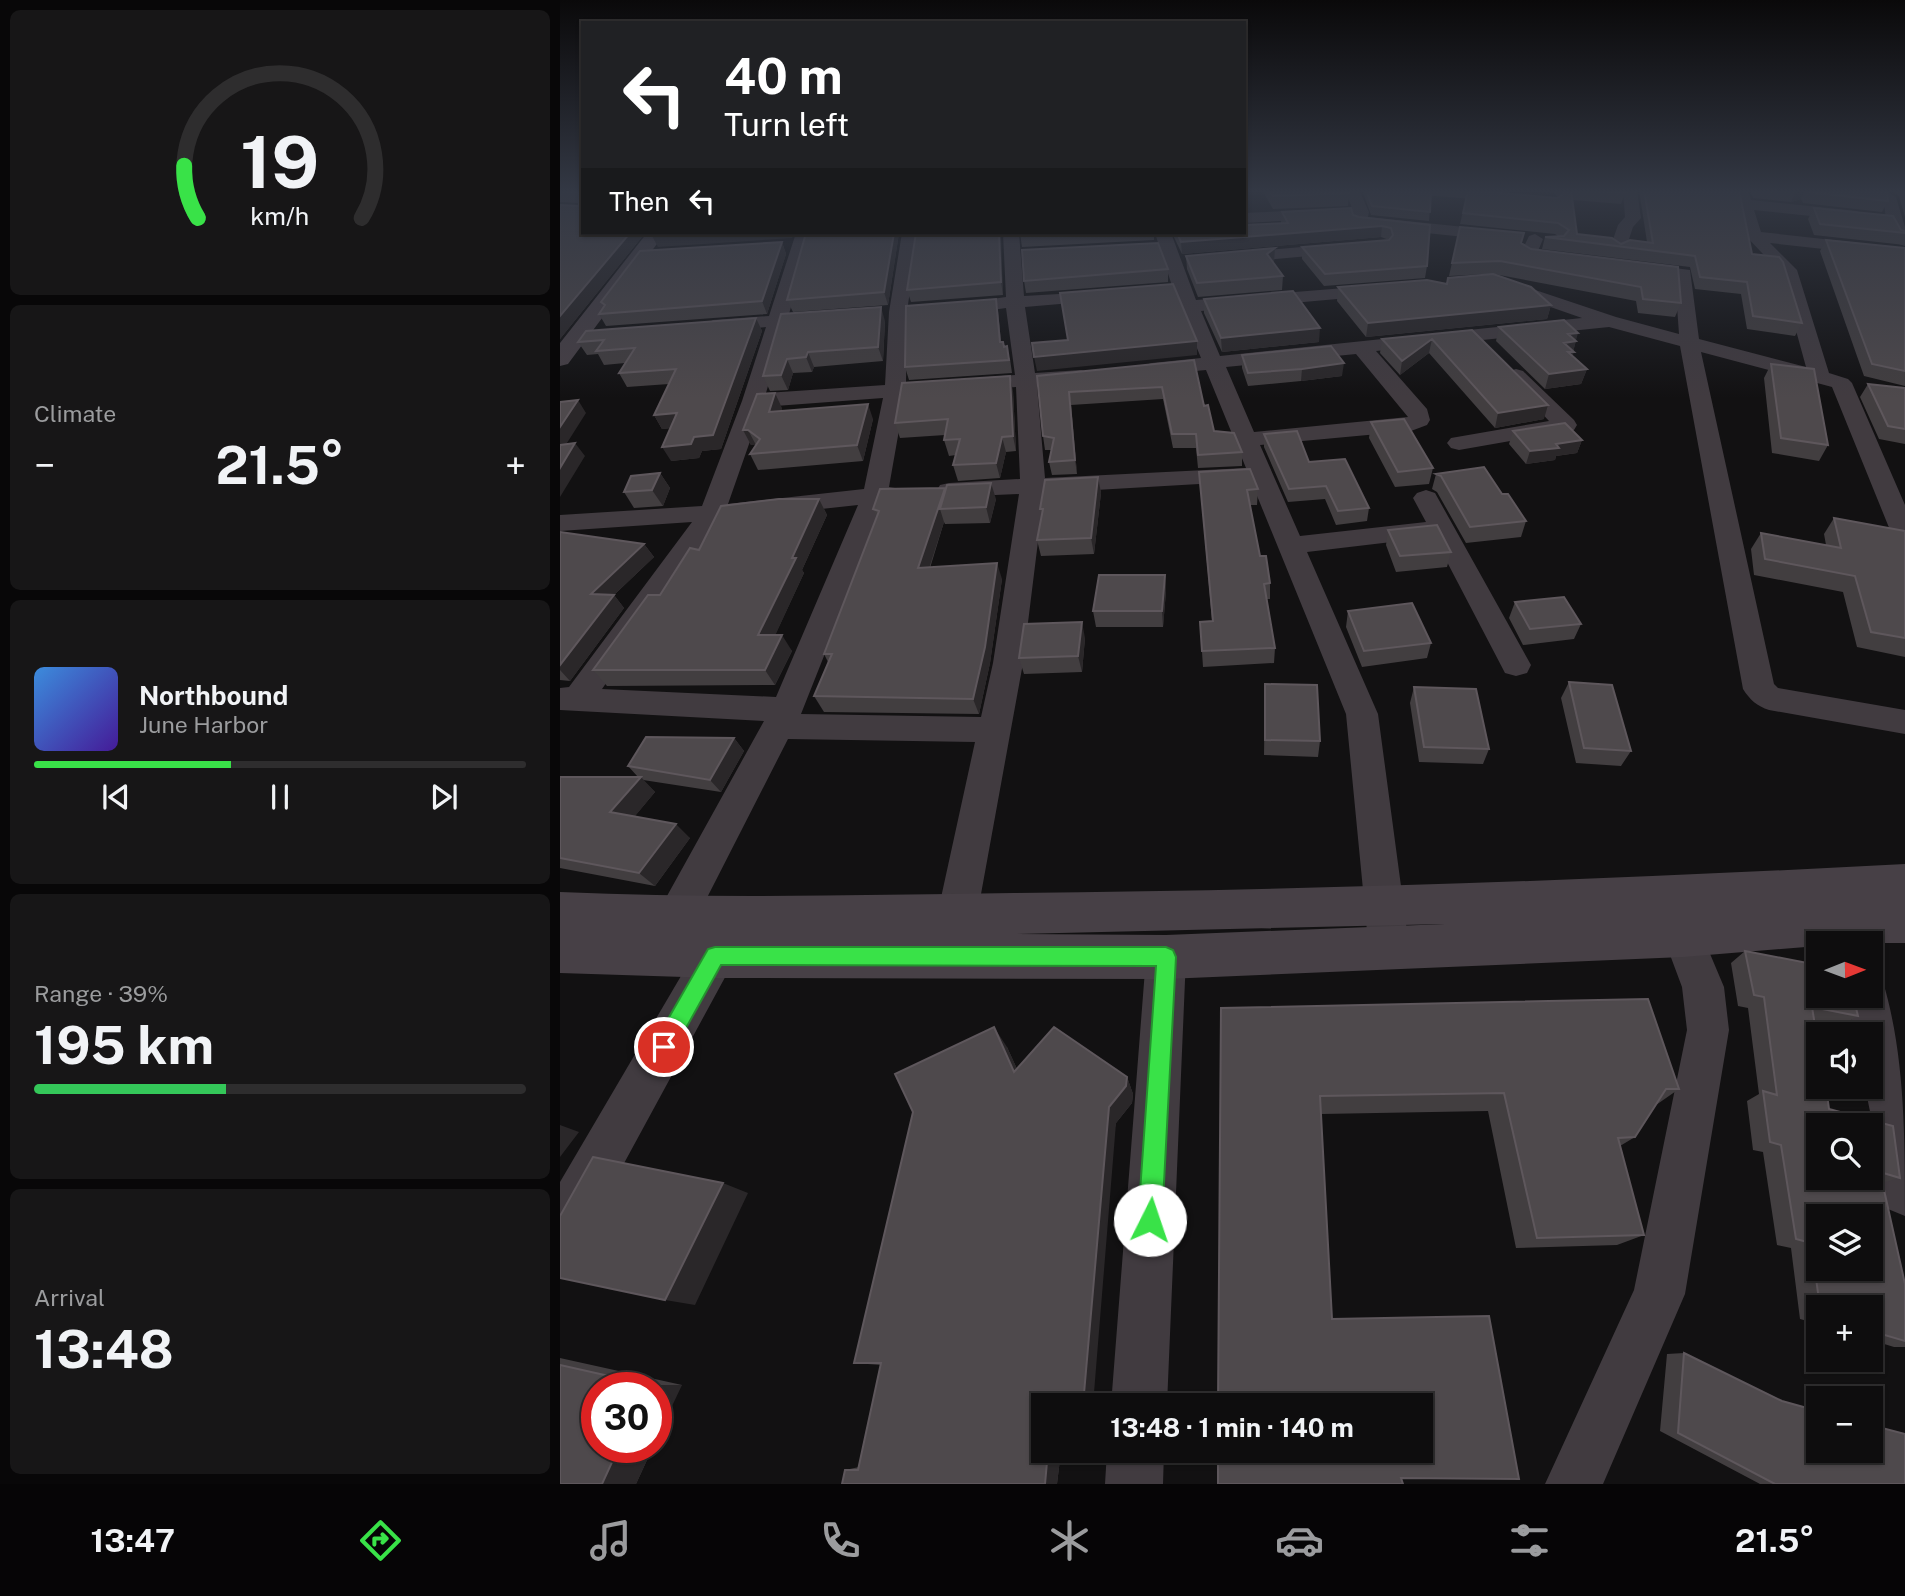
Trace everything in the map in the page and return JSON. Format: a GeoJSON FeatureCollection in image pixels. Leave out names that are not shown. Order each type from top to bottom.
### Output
{"type":"FeatureCollection","features":[{"type":"Feature","properties":{"kind":"street"},"geometry":{"type":"LineString","coordinates":[[567,347],[635,259]]}},
{"type":"Feature","properties":{"kind":"street"},"geometry":{"type":"LineString","coordinates":[[569,699],[712,513],[753,401],[792,259]]}},
{"type":"Feature","properties":{"kind":"street"},"geometry":{"type":"LineString","coordinates":[[676,918],[783,718],[875,495],[895,391],[907,259]]}},
{"type":"Feature","properties":{"kind":"street"},"geometry":{"type":"LineString","coordinates":[[957,916],[1008,663],[1033,485],[1026,381],[1015,303],[1017,259]]}},
{"type":"Feature","properties":{"kind":"street"},"geometry":{"type":"LineString","coordinates":[[1629,259],[1684,274],[1689,343],[1759,689],[1769,698],[1905,722]]}},
{"type":"Feature","properties":{"kind":"street"},"geometry":{"type":"LineString","coordinates":[[1777,259],[1788,270],[1830,379],[1905,535]]}},
{"type":"Feature","properties":{"kind":"street"},"geometry":{"type":"LineString","coordinates":[[1386,927],[1362,714],[1173,267],[1395,288]]}},
{"type":"Feature","properties":{"kind":"street"},"geometry":{"type":"LineString","coordinates":[[1477,281],[1491,280],[1609,321],[1866,387]]}},
{"type":"Feature","properties":{"kind":"street"},"geometry":{"type":"LineString","coordinates":[[976,306],[1126,293]]}},
{"type":"Feature","properties":{"kind":"street"},"geometry":{"type":"LineString","coordinates":[[698,327],[844,316]]}},
{"type":"Feature","properties":{"kind":"street"},"geometry":{"type":"LineString","coordinates":[[1133,371],[1360,345],[1609,321]]}},
{"type":"Feature","properties":{"kind":"street"},"geometry":{"type":"LineString","coordinates":[[1460,443],[1566,425],[1474,334]]}},
{"type":"Feature","properties":{"kind":"street"},"geometry":{"type":"LineString","coordinates":[[567,347],[605,335]]}},
{"type":"Feature","properties":{"kind":"street"},"geometry":{"type":"LineString","coordinates":[[1246,439],[1411,424],[1419,419],[1419,414],[1360,345]]}},
{"type":"Feature","properties":{"kind":"street"},"geometry":{"type":"LineString","coordinates":[[753,401],[1107,373]]}},
{"type":"Feature","properties":{"kind":"street"},"geometry":{"type":"LineString","coordinates":[[560,523],[712,513],[875,495],[1261,474]]}},
{"type":"Feature","properties":{"kind":"street"},"geometry":{"type":"LineString","coordinates":[[1426,498],[1516,665]]}},
{"type":"Feature","properties":{"kind":"street"},"geometry":{"type":"LineString","coordinates":[[1292,545],[1443,528]]}},
{"type":"Feature","properties":{"kind":"street"},"geometry":{"type":"LineString","coordinates":[[569,699],[783,718],[993,730]]}},
{"type":"Feature","properties":{"kind":"street"},"geometry":{"type":"LineString","coordinates":[[560,951],[715,956],[1166,957],[1386,927],[1662,897],[1905,884]]}},
{"type":"Feature","properties":{"kind":"street"},"geometry":{"type":"LineString","coordinates":[[560,914],[676,918],[957,916],[1683,936],[1806,933]]}},
{"type":"Feature","properties":{"kind":"street"},"geometry":{"type":"LineString","coordinates":[[1859,931],[1905,922]]}},
{"type":"Feature","properties":{"kind":"street"},"geometry":{"type":"LineString","coordinates":[[1574,1484],[1660,1294],[1708,1030],[1703,987],[1683,936]]}},
{"type":"Feature","properties":{"kind":"street"},"geometry":{"type":"LineString","coordinates":[[560,1230],[715,956]]}},
{"type":"Feature","properties":{"kind":"street"},"geometry":{"type":"LineString","coordinates":[[1140,1393],[1166,957]]}},
{"type":"Feature","properties":{"kind":"street"},"geometry":{"type":"LineString","coordinates":[[1871,1008],[1897,1130],[1905,1192]]}},
{"type":"Feature","properties":{"kind":"street"},"geometry":{"type":"LineString","coordinates":[[1134,1484],[1135,1463]]}},
{"type":"Feature","properties":{"kind":"building"},"geometry":{"type":"Polygon","coordinates":[[[560,259],[608,259],[560,316],[560,259]]]}},
{"type":"Feature","properties":{"kind":"building"},"geometry":{"type":"Polygon","coordinates":[[[634,259],[776,259],[762,301],[599,314],[605,305],[601,302],[634,259]]]}},
{"type":"Feature","properties":{"kind":"building"},"geometry":{"type":"Polygon","coordinates":[[[799,259],[890,259],[884,292],[787,300],[799,259]]]}},
{"type":"Feature","properties":{"kind":"building"},"geometry":{"type":"Polygon","coordinates":[[[912,259],[1000,259],[1001,282],[907,290],[912,259]]]}},
{"type":"Feature","properties":{"kind":"building"},"geometry":{"type":"Polygon","coordinates":[[[1023,259],[1164,259],[1168,269],[1024,281],[1023,259]]]}},
{"type":"Feature","properties":{"kind":"building"},"geometry":{"type":"Polygon","coordinates":[[[1187,259],[1271,259],[1283,276],[1197,283],[1187,259]]]}},
{"type":"Feature","properties":{"kind":"building"},"geometry":{"type":"Polygon","coordinates":[[[1312,259],[1427,259],[1427,266],[1325,274],[1312,259]]]}},
{"type":"Feature","properties":{"kind":"building"},"geometry":{"type":"Polygon","coordinates":[[[1453,259],[1615,259],[1678,267],[1681,303],[1643,299],[1641,287],[1500,261],[1452,263],[1453,259]]]}},
{"type":"Feature","properties":{"kind":"building"},"geometry":{"type":"Polygon","coordinates":[[[1696,259],[1781,259],[1802,323],[1753,316],[1747,282],[1700,277],[1696,259]]]}},
{"type":"Feature","properties":{"kind":"building"},"geometry":{"type":"Polygon","coordinates":[[[1833,259],[1905,259],[1905,371],[1872,364],[1833,259]]]}},
{"type":"Feature","properties":{"kind":"building"},"geometry":{"type":"Polygon","coordinates":[[[1493,274],[1531,287],[1551,305],[1368,323],[1338,287],[1427,280],[1447,284],[1448,278],[1493,274]]]}},
{"type":"Feature","properties":{"kind":"building"},"geometry":{"type":"Polygon","coordinates":[[[1173,284],[1197,341],[1034,357],[1032,343],[1068,340],[1060,293],[1173,284]]]}},
{"type":"Feature","properties":{"kind":"building"},"geometry":{"type":"Polygon","coordinates":[[[1293,291],[1320,328],[1221,338],[1204,299],[1293,291]]]}},
{"type":"Feature","properties":{"kind":"building"},"geometry":{"type":"Polygon","coordinates":[[[996,299],[1000,342],[1003,342],[1004,347],[1007,346],[1009,360],[905,367],[906,306],[996,299]]]}},
{"type":"Feature","properties":{"kind":"building"},"geometry":{"type":"Polygon","coordinates":[[[881,307],[878,347],[808,352],[806,357],[787,359],[781,375],[763,376],[781,314],[881,307]]]}},
{"type":"Feature","properties":{"kind":"building"},"geometry":{"type":"Polygon","coordinates":[[[756,318],[713,435],[694,437],[691,444],[662,447],[677,413],[654,415],[676,369],[619,373],[635,348],[596,351],[604,340],[578,342],[586,331],[756,318]]]}},
{"type":"Feature","properties":{"kind":"building"},"geometry":{"type":"Polygon","coordinates":[[[1564,320],[1578,333],[1568,334],[1576,341],[1564,343],[1574,352],[1568,352],[1587,369],[1549,374],[1499,327],[1564,320]]]}},
{"type":"Feature","properties":{"kind":"building"},"geometry":{"type":"Polygon","coordinates":[[[1472,330],[1548,405],[1498,413],[1432,339],[1402,361],[1382,339],[1472,330]]]}},
{"type":"Feature","properties":{"kind":"building"},"geometry":{"type":"Polygon","coordinates":[[[1331,346],[1344,363],[1248,373],[1242,355],[1331,346]]]}},
{"type":"Feature","properties":{"kind":"building"},"geometry":{"type":"Polygon","coordinates":[[[1194,360],[1204,406],[1208,405],[1214,431],[1234,433],[1242,452],[1198,455],[1196,434],[1172,434],[1162,387],[1069,392],[1075,460],[1049,462],[1054,438],[1043,436],[1037,376],[1194,360]]]}},
{"type":"Feature","properties":{"kind":"building"},"geometry":{"type":"Polygon","coordinates":[[[1771,364],[1814,369],[1828,445],[1781,438],[1771,364]]]}},
{"type":"Feature","properties":{"kind":"building"},"geometry":{"type":"Polygon","coordinates":[[[1010,376],[1013,436],[1002,437],[996,463],[953,465],[960,439],[944,440],[948,419],[895,423],[902,383],[1010,376]]]}},
{"type":"Feature","properties":{"kind":"building"},"geometry":{"type":"Polygon","coordinates":[[[1868,384],[1905,388],[1905,429],[1888,426],[1868,384]]]}},
{"type":"Feature","properties":{"kind":"building"},"geometry":{"type":"Polygon","coordinates":[[[775,393],[769,412],[868,404],[857,445],[750,454],[760,439],[748,430],[743,430],[757,394],[775,393]]]}},
{"type":"Feature","properties":{"kind":"building"},"geometry":{"type":"Polygon","coordinates":[[[578,400],[560,427],[560,402],[578,400]]]}},
{"type":"Feature","properties":{"kind":"building"},"geometry":{"type":"Polygon","coordinates":[[[1404,419],[1433,468],[1398,472],[1371,422],[1404,419]]]}},
{"type":"Feature","properties":{"kind":"building"},"geometry":{"type":"Polygon","coordinates":[[[1565,423],[1582,440],[1556,444],[1559,448],[1530,451],[1513,431],[1565,423]]]}},
{"type":"Feature","properties":{"kind":"building"},"geometry":{"type":"Polygon","coordinates":[[[1297,431],[1309,462],[1345,459],[1369,508],[1338,511],[1326,486],[1289,489],[1264,434],[1297,431]]]}},
{"type":"Feature","properties":{"kind":"building"},"geometry":{"type":"Polygon","coordinates":[[[575,443],[560,468],[560,445],[575,443]]]}},
{"type":"Feature","properties":{"kind":"building"},"geometry":{"type":"Polygon","coordinates":[[[1484,467],[1502,494],[1508,494],[1526,521],[1470,527],[1441,476],[1436,474],[1484,467]]]}},
{"type":"Feature","properties":{"kind":"building"},"geometry":{"type":"Polygon","coordinates":[[[1250,469],[1258,489],[1247,490],[1260,556],[1266,556],[1270,583],[1264,584],[1275,648],[1202,651],[1200,622],[1213,621],[1199,472],[1250,469]]]}},
{"type":"Feature","properties":{"kind":"building"},"geometry":{"type":"Polygon","coordinates":[[[660,473],[652,490],[624,492],[631,476],[660,473]]]}},
{"type":"Feature","properties":{"kind":"building"},"geometry":{"type":"Polygon","coordinates":[[[1098,477],[1091,538],[1037,540],[1045,480],[1098,477]]]}},
{"type":"Feature","properties":{"kind":"building"},"geometry":{"type":"Polygon","coordinates":[[[991,483],[986,507],[940,509],[947,485],[991,483]]]}},
{"type":"Feature","properties":{"kind":"building"},"geometry":{"type":"Polygon","coordinates":[[[945,488],[918,568],[997,563],[985,647],[973,699],[814,696],[832,654],[824,654],[879,511],[873,509],[880,489],[945,488]]]}},
{"type":"Feature","properties":{"kind":"building"},"geometry":{"type":"Polygon","coordinates":[[[779,499],[819,499],[792,558],[796,558],[758,635],[782,635],[765,670],[593,670],[648,595],[660,595],[690,548],[699,550],[721,506],[779,499]]]}},
{"type":"Feature","properties":{"kind":"building"},"geometry":{"type":"Polygon","coordinates":[[[1834,518],[1905,531],[1905,638],[1871,632],[1855,576],[1765,559],[1761,533],[1841,548],[1834,518]]]}},
{"type":"Feature","properties":{"kind":"building"},"geometry":{"type":"Polygon","coordinates":[[[1437,525],[1451,552],[1400,556],[1388,530],[1437,525]]]}},
{"type":"Feature","properties":{"kind":"building"},"geometry":{"type":"Polygon","coordinates":[[[560,532],[644,544],[591,594],[614,595],[560,665],[560,532]]]}},
{"type":"Feature","properties":{"kind":"building"},"geometry":{"type":"Polygon","coordinates":[[[1099,575],[1165,575],[1162,611],[1093,611],[1099,575]]]}},
{"type":"Feature","properties":{"kind":"building"},"geometry":{"type":"Polygon","coordinates":[[[1564,597],[1581,624],[1530,629],[1515,602],[1564,597]]]}},
{"type":"Feature","properties":{"kind":"building"},"geometry":{"type":"Polygon","coordinates":[[[1412,603],[1431,643],[1364,651],[1348,611],[1412,603]]]}},
{"type":"Feature","properties":{"kind":"building"},"geometry":{"type":"Polygon","coordinates":[[[1082,622],[1078,656],[1019,658],[1024,624],[1082,622]]]}},
{"type":"Feature","properties":{"kind":"building"},"geometry":{"type":"Polygon","coordinates":[[[1569,682],[1612,685],[1631,751],[1584,748],[1569,682]]]}},
{"type":"Feature","properties":{"kind":"building"},"geometry":{"type":"Polygon","coordinates":[[[1265,684],[1317,685],[1320,741],[1265,740],[1265,684]]]}},
{"type":"Feature","properties":{"kind":"building"},"geometry":{"type":"Polygon","coordinates":[[[1414,687],[1476,689],[1489,749],[1424,747],[1414,687]]]}},
{"type":"Feature","properties":{"kind":"building"},"geometry":{"type":"Polygon","coordinates":[[[646,737],[734,738],[710,780],[628,766],[646,737]]]}},
{"type":"Feature","properties":{"kind":"building"},"geometry":{"type":"Polygon","coordinates":[[[560,777],[641,777],[610,812],[676,824],[639,873],[560,858],[560,777]]]}},
{"type":"Feature","properties":{"kind":"building"},"geometry":{"type":"Polygon","coordinates":[[[1745,951],[1806,963],[1806,1008],[1812,1008],[1814,1022],[1806,1022],[1806,1099],[1828,1099],[1829,1109],[1844,1113],[1806,1113],[1806,1190],[1883,1190],[1883,1185],[1905,1284],[1905,1341],[1883,1335],[1883,1295],[1818,1295],[1816,1281],[1883,1281],[1883,1204],[1806,1204],[1806,1242],[1796,1239],[1781,1145],[1770,1142],[1763,1091],[1777,1095],[1764,997],[1754,995],[1745,951]]]}},
{"type":"Feature","properties":{"kind":"building"},"geometry":{"type":"Polygon","coordinates":[[[1648,999],[1679,1089],[1666,1089],[1635,1137],[1618,1138],[1644,1235],[1537,1238],[1504,1093],[1320,1096],[1332,1319],[1489,1316],[1519,1479],[1401,1478],[1403,1484],[1218,1484],[1218,1463],[1433,1463],[1433,1393],[1218,1393],[1221,1008],[1648,999]]]}},
{"type":"Feature","properties":{"kind":"building"},"geometry":{"type":"Polygon","coordinates":[[[1817,1008],[1856,1008],[1858,1016],[1817,1008]]]}},
{"type":"Feature","properties":{"kind":"building"},"geometry":{"type":"Polygon","coordinates":[[[994,1027],[1014,1072],[1054,1027],[1127,1077],[1126,1086],[1109,1107],[1084,1393],[1031,1393],[1031,1463],[1047,1463],[1045,1484],[842,1484],[845,1470],[858,1470],[881,1363],[854,1363],[913,1112],[895,1074],[994,1027]]]}},
{"type":"Feature","properties":{"kind":"building"},"geometry":{"type":"Polygon","coordinates":[[[1883,1123],[1893,1126],[1900,1178],[1883,1173],[1883,1123]]]}},
{"type":"Feature","properties":{"kind":"building"},"geometry":{"type":"Polygon","coordinates":[[[593,1157],[723,1183],[665,1300],[560,1278],[560,1216],[593,1157]]]}},
{"type":"Feature","properties":{"kind":"building"},"geometry":{"type":"Polygon","coordinates":[[[1684,1353],[1782,1401],[1806,1408],[1806,1463],[1883,1463],[1883,1428],[1905,1434],[1905,1484],[1775,1484],[1678,1433],[1684,1353]]]}},
{"type":"Feature","properties":{"kind":"building"},"geometry":{"type":"Polygon","coordinates":[[[560,1365],[591,1372],[581,1372],[581,1463],[612,1463],[602,1484],[560,1484],[560,1365]]]}},
{"type":"Feature","properties":{"kind":"route"},"geometry":{"type":"LineString","coordinates":[[664,1047],[715,956],[1166,957],[1150,1220]]}}]}
